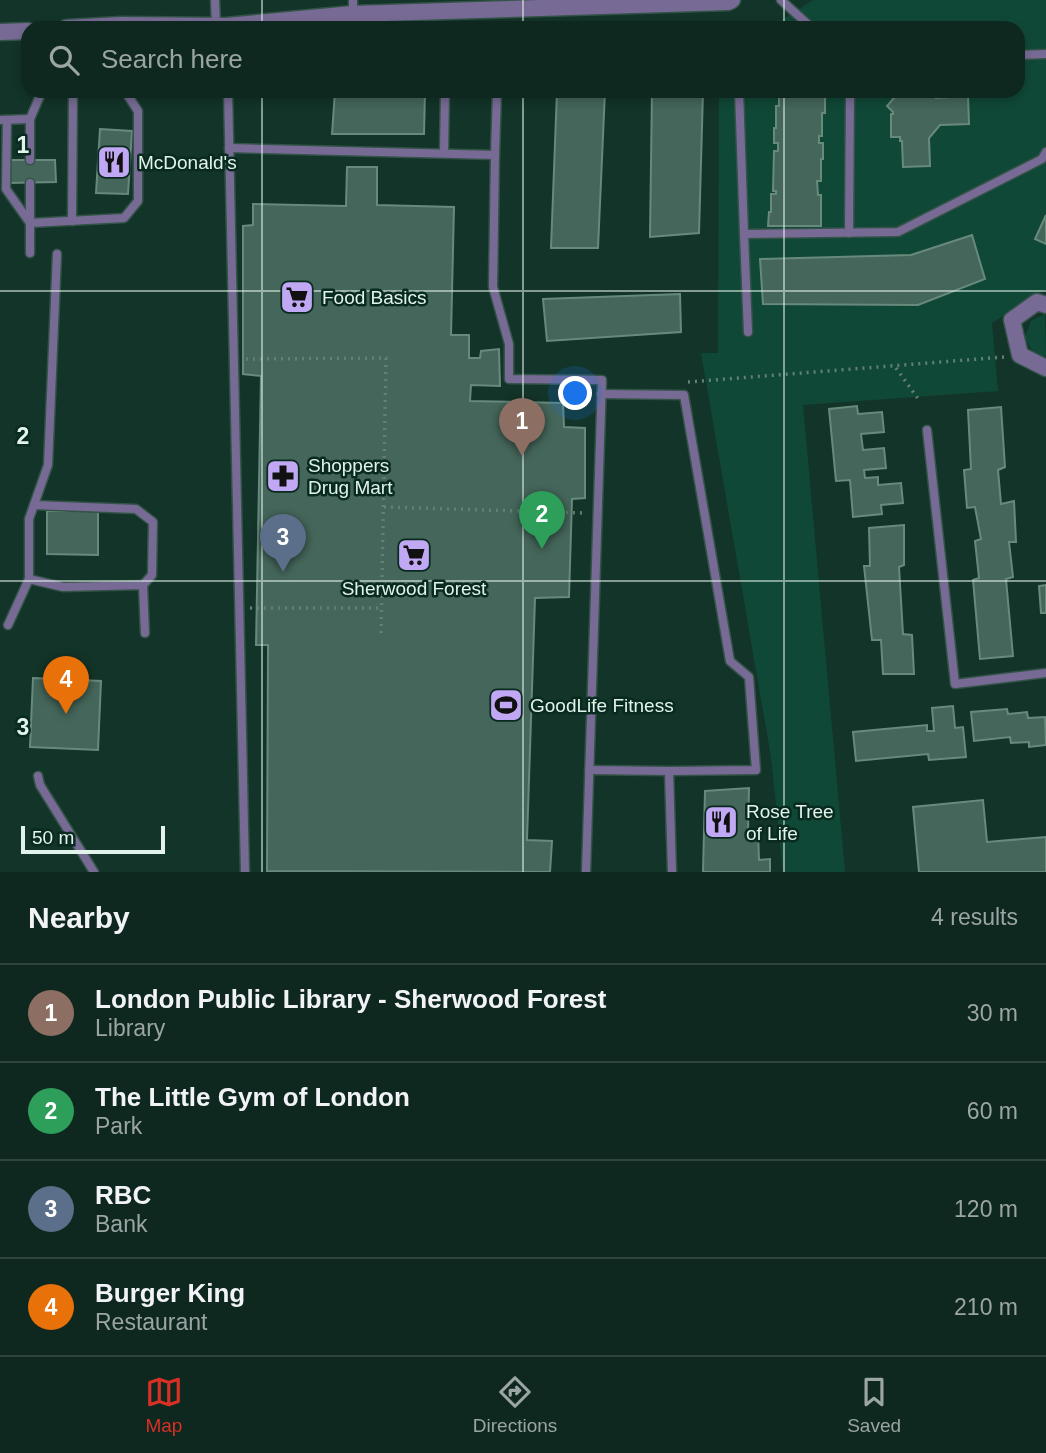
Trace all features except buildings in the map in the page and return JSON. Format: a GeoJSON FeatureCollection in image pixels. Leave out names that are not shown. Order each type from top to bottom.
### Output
{"type":"FeatureCollection","features":[{"type":"Feature","properties":{"kind":"street"},"geometry":{"type":"LineString","coordinates":[[262,21],[353,7],[673,5],[732,0]]}},
{"type":"Feature","properties":{"kind":"street"},"geometry":{"type":"LineString","coordinates":[[0,32],[21,30]]}},
{"type":"Feature","properties":{"kind":"street"},"geometry":{"type":"LineString","coordinates":[[1046,305],[1037,302],[1012,320],[1020,355],[1046,368]]}},
{"type":"Feature","properties":{"kind":"lane"},"geometry":{"type":"LineString","coordinates":[[215,0],[221,21]]}},
{"type":"Feature","properties":{"kind":"lane"},"geometry":{"type":"LineString","coordinates":[[781,0],[804,21]]}},
{"type":"Feature","properties":{"kind":"lane"},"geometry":{"type":"LineString","coordinates":[[1025,55],[1046,54]]}},
{"type":"Feature","properties":{"kind":"lane"},"geometry":{"type":"LineString","coordinates":[[30,160],[30,119],[39,98]]}},
{"type":"Feature","properties":{"kind":"lane"},"geometry":{"type":"LineString","coordinates":[[72,220],[73,98]]}},
{"type":"Feature","properties":{"kind":"lane"},"geometry":{"type":"LineString","coordinates":[[30,223],[124,218],[138,201],[138,111],[130,98]]}},
{"type":"Feature","properties":{"kind":"lane"},"geometry":{"type":"LineString","coordinates":[[228,98],[245,872]]}},
{"type":"Feature","properties":{"kind":"lane"},"geometry":{"type":"LineString","coordinates":[[444,153],[445,98]]}},
{"type":"Feature","properties":{"kind":"lane"},"geometry":{"type":"LineString","coordinates":[[497,98],[494,286],[509,344],[509,379],[602,380],[586,872]]}},
{"type":"Feature","properties":{"kind":"lane"},"geometry":{"type":"LineString","coordinates":[[739,98],[748,332]]}},
{"type":"Feature","properties":{"kind":"lane"},"geometry":{"type":"LineString","coordinates":[[849,233],[850,98]]}},
{"type":"Feature","properties":{"kind":"lane"},"geometry":{"type":"LineString","coordinates":[[30,119],[4,120],[6,190],[30,223]]}},
{"type":"Feature","properties":{"kind":"lane"},"geometry":{"type":"LineString","coordinates":[[229,148],[495,155]]}},
{"type":"Feature","properties":{"kind":"lane"},"geometry":{"type":"LineString","coordinates":[[744,234],[898,232],[1042,159],[1046,152]]}},
{"type":"Feature","properties":{"kind":"lane"},"geometry":{"type":"LineString","coordinates":[[30,183],[30,253]]}},
{"type":"Feature","properties":{"kind":"lane"},"geometry":{"type":"LineString","coordinates":[[8,625],[29,579],[29,519],[48,465],[57,254]]}},
{"type":"Feature","properties":{"kind":"lane"},"geometry":{"type":"LineString","coordinates":[[589,770],[756,770],[749,677],[730,661],[684,395],[601,394]]}},
{"type":"Feature","properties":{"kind":"lane"},"geometry":{"type":"LineString","coordinates":[[927,430],[954,684],[1046,673]]}},
{"type":"Feature","properties":{"kind":"lane"},"geometry":{"type":"LineString","coordinates":[[34,505],[136,509],[153,522],[152,575],[143,585],[145,634]]}},
{"type":"Feature","properties":{"kind":"lane"},"geometry":{"type":"LineString","coordinates":[[29,579],[63,587],[143,585]]}},
{"type":"Feature","properties":{"kind":"lane"},"geometry":{"type":"LineString","coordinates":[[669,771],[672,872]]}},
{"type":"Feature","properties":{"kind":"lane"},"geometry":{"type":"LineString","coordinates":[[38,776],[40,785],[94,872]]}},
{"type":"Feature","properties":{"kind":"path"},"geometry":{"type":"LineString","coordinates":[[686,383],[1020,355]]}},
{"type":"Feature","properties":{"kind":"path"},"geometry":{"type":"LineString","coordinates":[[233,357],[386,358],[381,638]]}},
{"type":"Feature","properties":{"kind":"path"},"geometry":{"type":"LineString","coordinates":[[895,367],[919,401]]}},
{"type":"Feature","properties":{"kind":"path"},"geometry":{"type":"LineString","coordinates":[[384,507],[597,514]]}},
{"type":"Feature","properties":{"kind":"path"},"geometry":{"type":"LineString","coordinates":[[239,607],[381,608]]}},
{"type":"Feature","properties":{"kind":"green space"},"geometry":{"type":"Polygon","coordinates":[[[813,0],[1046,0],[1046,289],[992,323],[998,391],[803,405],[845,872],[783,872],[771,757],[701,353],[718,353],[719,98],[1025,98],[1025,21],[780,21],[813,0]]]}},
{"type":"Feature","properties":{"kind":"green space"},"geometry":{"type":"Polygon","coordinates":[[[1045,314],[1046,356],[1032,350],[1025,337],[1031,321],[1045,314]]]}},
{"type":"Feature","properties":{"kind":"place","name":"McDonald's"},"geometry":{"type":"Point","coordinates":[114,162]}},
{"type":"Feature","properties":{"kind":"place","name":"Food Basics"},"geometry":{"type":"Point","coordinates":[297,297]}},
{"type":"Feature","properties":{"kind":"place","name":"London Public Library - Sherwood Forest"},"geometry":{"type":"Point","coordinates":[522,456]}},
{"type":"Feature","properties":{"kind":"place","name":"Shoppers Drug Mart"},"geometry":{"type":"Point","coordinates":[283,476]}},
{"type":"Feature","properties":{"kind":"place","name":"The Little Gym of London"},"geometry":{"type":"Point","coordinates":[542,549]}},
{"type":"Feature","properties":{"kind":"place","name":"Sherwood Forest"},"geometry":{"type":"Point","coordinates":[414,555]}},
{"type":"Feature","properties":{"kind":"place","name":"RBC"},"geometry":{"type":"Point","coordinates":[283,572]}},
{"type":"Feature","properties":{"kind":"place","name":"GoodLife Fitness"},"geometry":{"type":"Point","coordinates":[506,705]}},
{"type":"Feature","properties":{"kind":"place","name":"Burger King"},"geometry":{"type":"Point","coordinates":[66,714]}},
{"type":"Feature","properties":{"kind":"place","name":"Rose Tree of Life"},"geometry":{"type":"Point","coordinates":[721,822]}}]}
